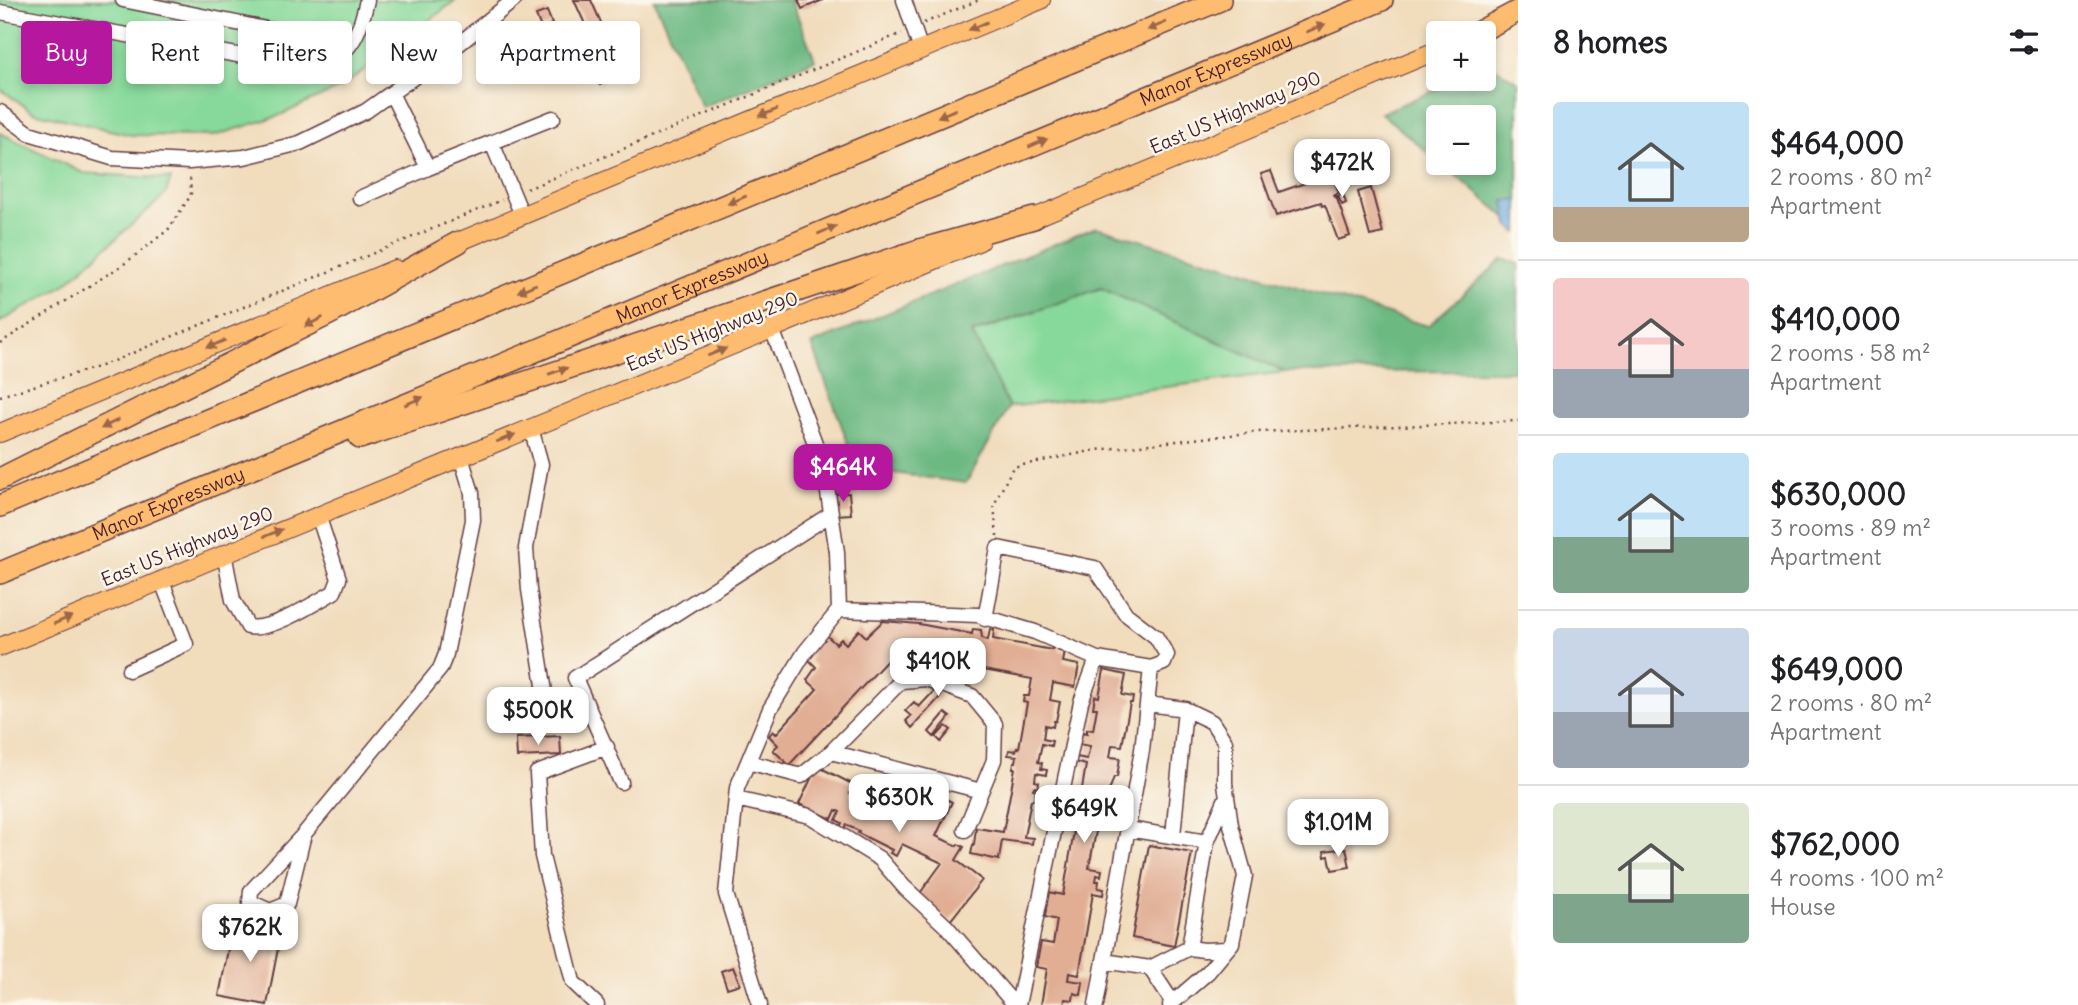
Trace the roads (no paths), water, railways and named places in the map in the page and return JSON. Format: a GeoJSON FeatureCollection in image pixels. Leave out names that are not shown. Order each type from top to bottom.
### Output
{"type":"FeatureCollection","features":[{"type":"Feature","properties":{"kind":"highway"},"geometry":{"type":"LineString","coordinates":[[0,506],[1220,0]]}},
{"type":"Feature","properties":{"kind":"highway","name":"Manor Expressway"},"geometry":{"type":"LineString","coordinates":[[0,573],[1382,0]]}},
{"type":"Feature","properties":{"kind":"highway"},"geometry":{"type":"LineString","coordinates":[[1496,23],[1518,11]]}},
{"type":"Feature","properties":{"kind":"highway"},"geometry":{"type":"LineString","coordinates":[[283,456],[350,441],[919,250],[1034,218]]}},
{"type":"Feature","properties":{"kind":"highway"},"geometry":{"type":"LineString","coordinates":[[0,479],[331,313],[459,242]]}},
{"type":"Feature","properties":{"kind":"main road"},"geometry":{"type":"LineString","coordinates":[[0,433],[1041,0]]}},
{"type":"Feature","properties":{"kind":"main road"},"geometry":{"type":"LineString","coordinates":[[1496,26],[1518,17]]}},
{"type":"Feature","properties":{"kind":"main road","name":"East US Highway 290"},"geometry":{"type":"LineString","coordinates":[[0,647],[772,329],[1426,55]]}},
{"type":"Feature","properties":{"kind":"street"},"geometry":{"type":"LineString","coordinates":[[123,0],[238,23]]}},
{"type":"Feature","properties":{"kind":"street"},"geometry":{"type":"LineString","coordinates":[[352,42],[360,31],[367,0]]}},
{"type":"Feature","properties":{"kind":"street"},"geometry":{"type":"LineString","coordinates":[[0,112],[29,133],[112,158],[189,162],[244,157],[300,143],[366,111],[445,55],[513,0]]}},
{"type":"Feature","properties":{"kind":"street"},"geometry":{"type":"LineString","coordinates":[[904,0],[921,50]]}},
{"type":"Feature","properties":{"kind":"street"},"geometry":{"type":"LineString","coordinates":[[0,12],[238,55]]}},
{"type":"Feature","properties":{"kind":"street"},"geometry":{"type":"LineString","coordinates":[[391,93],[428,168]]}},
{"type":"Feature","properties":{"kind":"street"},"geometry":{"type":"LineString","coordinates":[[360,198],[553,118]]}},
{"type":"Feature","properties":{"kind":"street"},"geometry":{"type":"LineString","coordinates":[[492,143],[522,215]]}},
{"type":"Feature","properties":{"kind":"street"},"geometry":{"type":"LineString","coordinates":[[760,1005],[726,894],[737,788],[770,709],[805,652],[839,610],[837,552],[824,467],[772,329]]}},
{"type":"Feature","properties":{"kind":"street"},"geometry":{"type":"LineString","coordinates":[[531,428],[541,464],[526,548],[529,590],[549,717]]}},
{"type":"Feature","properties":{"kind":"street"},"geometry":{"type":"LineString","coordinates":[[304,834],[287,904],[270,911],[250,902],[251,891],[304,834],[440,669],[446,654],[473,520],[472,493],[461,457]]}},
{"type":"Feature","properties":{"kind":"street"},"geometry":{"type":"LineString","coordinates":[[621,782],[575,678],[831,514]]}},
{"type":"Feature","properties":{"kind":"street"},"geometry":{"type":"LineString","coordinates":[[224,553],[233,600],[248,627],[257,629],[303,610],[334,592],[339,579],[318,515]]}},
{"type":"Feature","properties":{"kind":"street"},"geometry":{"type":"LineString","coordinates":[[839,610],[978,615],[985,619],[1035,632],[1097,659],[1152,668],[1164,663],[1167,654],[1156,637],[1126,614],[1095,568],[999,548],[985,619]]}},
{"type":"Feature","properties":{"kind":"street"},"geometry":{"type":"LineString","coordinates":[[129,670],[186,644],[161,579]]}},
{"type":"Feature","properties":{"kind":"street"},"geometry":{"type":"LineString","coordinates":[[1016,1005],[1081,702],[1097,659]]}},
{"type":"Feature","properties":{"kind":"street"},"geometry":{"type":"LineString","coordinates":[[1096,1005],[1142,750],[1152,668]]}},
{"type":"Feature","properties":{"kind":"street"},"geometry":{"type":"LineString","coordinates":[[748,762],[801,776],[831,752],[901,681],[926,679],[972,696],[995,724],[994,760],[965,830]]}},
{"type":"Feature","properties":{"kind":"street"},"geometry":{"type":"LineString","coordinates":[[1147,704],[1185,709],[1212,722],[1225,742],[1231,825],[1245,876],[1232,943],[1208,972],[1172,1004],[1150,968]]}},
{"type":"Feature","properties":{"kind":"street"},"geometry":{"type":"LineString","coordinates":[[1173,836],[1185,709]]}},
{"type":"Feature","properties":{"kind":"street"},"geometry":{"type":"LineString","coordinates":[[597,1005],[573,982],[542,856],[537,773],[607,747]]}},
{"type":"Feature","properties":{"kind":"street"},"geometry":{"type":"LineString","coordinates":[[831,752],[981,791]]}},
{"type":"Feature","properties":{"kind":"street"},"geometry":{"type":"LineString","coordinates":[[1189,948],[1207,842],[1227,796]]}},
{"type":"Feature","properties":{"kind":"street"},"geometry":{"type":"LineString","coordinates":[[736,799],[810,816],[880,859],[904,887],[947,927],[1016,1005]]}},
{"type":"Feature","properties":{"kind":"street"},"geometry":{"type":"LineString","coordinates":[[1128,829],[1207,842]]}},
{"type":"Feature","properties":{"kind":"street"},"geometry":{"type":"LineString","coordinates":[[1104,961],[1150,968],[1189,948],[1227,949]]}},
{"type":"Feature","properties":{"kind":"water"},"geometry":{"type":"Polygon","coordinates":[[[1518,200],[1518,233],[1508,225],[1504,201],[1518,200]]]}}]}
